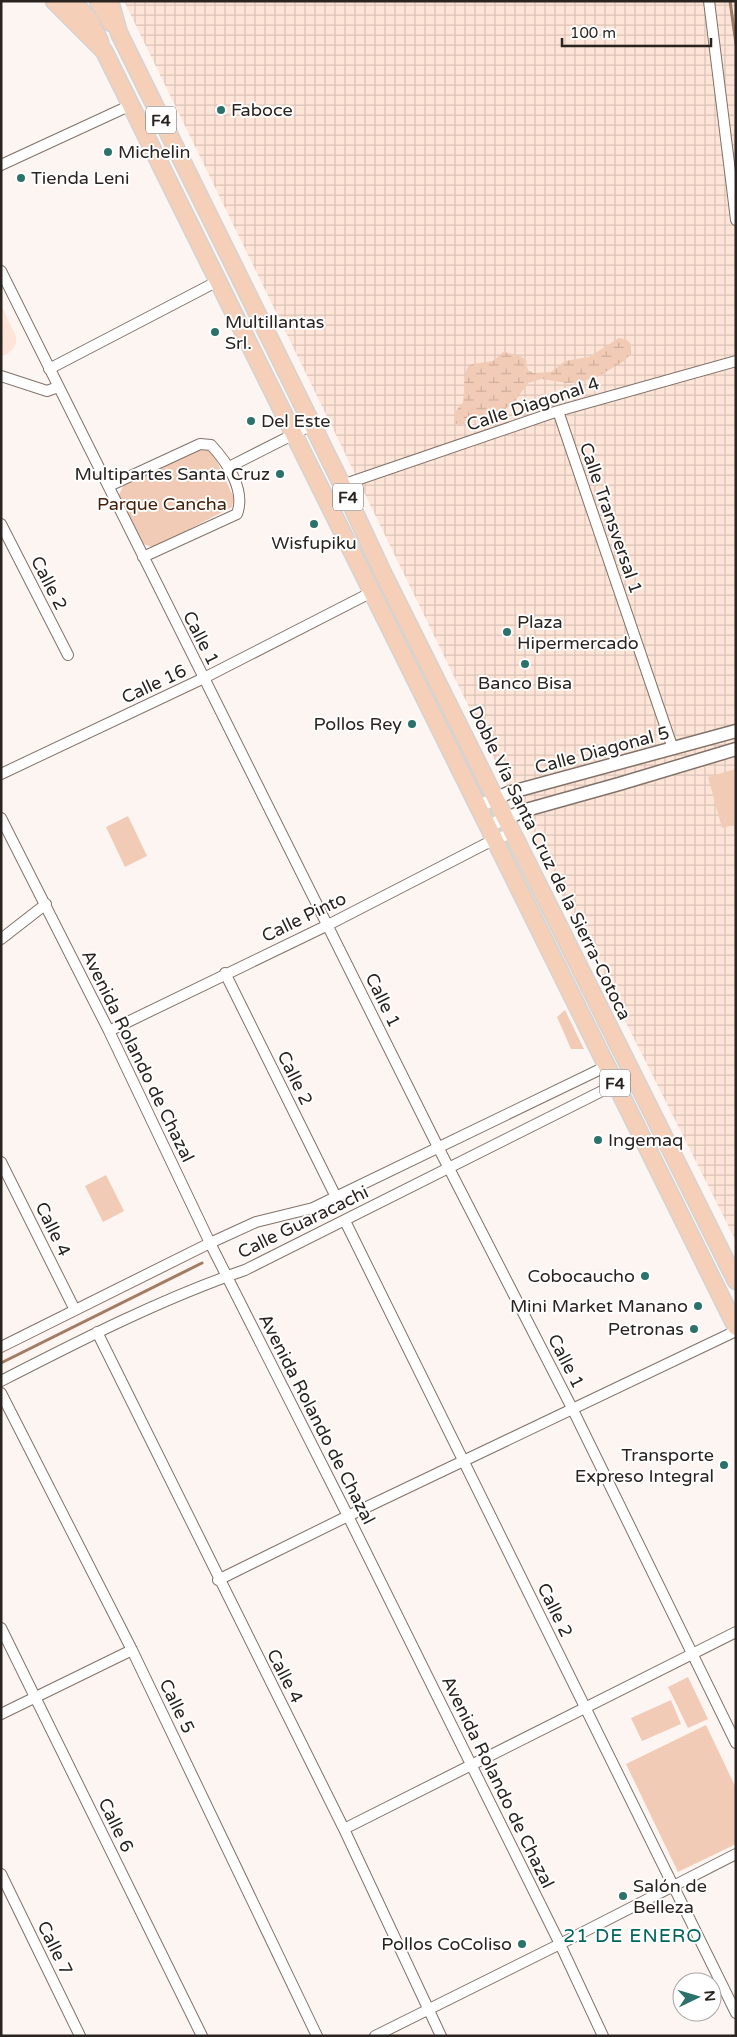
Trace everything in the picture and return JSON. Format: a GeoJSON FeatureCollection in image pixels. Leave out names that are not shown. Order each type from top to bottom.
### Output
{"type":"FeatureCollection","features":[{"type":"Feature","properties":{"kind":"highway","name":"F4"},"geometry":{"type":"LineString","coordinates":[[54,1],[104,51],[736,1326]]}},
{"type":"Feature","properties":{"kind":"highway"},"geometry":{"type":"LineString","coordinates":[[73,1],[91,22],[104,51]]}},
{"type":"Feature","properties":{"kind":"highway"},"geometry":{"type":"LineString","coordinates":[[98,1],[102,10],[119,33]]}},
{"type":"Feature","properties":{"kind":"highway","name":"Doble Vía Santa Cruz de la Sierra-Cotoca"},"geometry":{"type":"LineString","coordinates":[[110,1],[119,33],[342,485],[383,573],[736,1282]]}},
{"type":"Feature","properties":{"kind":"street"},"geometry":{"type":"LineString","coordinates":[[709,1],[736,220]]}},
{"type":"Feature","properties":{"kind":"street"},"geometry":{"type":"LineString","coordinates":[[1,165],[130,105]]}},
{"type":"Feature","properties":{"kind":"street","name":"Calle 1"},"geometry":{"type":"LineString","coordinates":[[1,271],[448,1168],[572,1408],[736,1743]]}},
{"type":"Feature","properties":{"kind":"street"},"geometry":{"type":"LineString","coordinates":[[49,369],[218,281]]}},
{"type":"Feature","properties":{"kind":"street","name":"Calle Diagonal 4"},"geometry":{"type":"LineString","coordinates":[[342,485],[558,411],[736,361]]}},
{"type":"Feature","properties":{"kind":"street"},"geometry":{"type":"LineString","coordinates":[[1,376],[47,391],[58,387]]}},
{"type":"Feature","properties":{"kind":"street","name":"Calle Transversal 1"},"geometry":{"type":"LineString","coordinates":[[558,411],[673,749]]}},
{"type":"Feature","properties":{"kind":"street"},"geometry":{"type":"LineString","coordinates":[[229,467],[312,425]]}},
{"type":"Feature","properties":{"kind":"street"},"geometry":{"type":"LineString","coordinates":[[109,486],[200,444],[212,445],[229,467],[240,506],[237,514],[143,557]]}},
{"type":"Feature","properties":{"kind":"street","name":"Calle 2"},"geometry":{"type":"LineString","coordinates":[[1,524],[68,655]]}},
{"type":"Feature","properties":{"kind":"street","name":"Calle 16"},"geometry":{"type":"LineString","coordinates":[[1,774],[204,678],[372,592]]}},
{"type":"Feature","properties":{"kind":"street","name":"Calle Diagonal 5"},"geometry":{"type":"LineString","coordinates":[[479,806],[496,798],[736,731]]}},
{"type":"Feature","properties":{"kind":"street","name":"Calle Diagonal 5"},"geometry":{"type":"LineString","coordinates":[[492,832],[505,817],[736,749]]}},
{"type":"Feature","properties":{"kind":"street","name":"Avenida Rolando de Chazal"},"geometry":{"type":"LineString","coordinates":[[1,818],[109,1030],[210,1243],[472,1765],[603,2036]]}},
{"type":"Feature","properties":{"kind":"street","name":"Calle Pinto"},"geometry":{"type":"LineString","coordinates":[[109,1030],[328,925],[492,832],[513,832]]}},
{"type":"Feature","properties":{"kind":"street"},"geometry":{"type":"LineString","coordinates":[[1,939],[46,904]]}},
{"type":"Feature","properties":{"kind":"street","name":"Calle 2"},"geometry":{"type":"LineString","coordinates":[[225,973],[336,1197]]}},
{"type":"Feature","properties":{"kind":"street","name":"Calle Guaracachi"},"geometry":{"type":"LineString","coordinates":[[1,1347],[210,1243],[256,1222],[313,1208],[607,1066]]}},
{"type":"Feature","properties":{"kind":"street","name":"Calle Guaracachi"},"geometry":{"type":"LineString","coordinates":[[1,1380],[97,1332],[207,1282],[245,1270],[616,1084]]}},
{"type":"Feature","properties":{"kind":"street","name":"Calle 4"},"geometry":{"type":"LineString","coordinates":[[1,1162],[75,1310]]}},
{"type":"Feature","properties":{"kind":"street","name":"Calle 2"},"geometry":{"type":"LineString","coordinates":[[344,1221],[465,1461],[584,1707],[736,2013]]}},
{"type":"Feature","properties":{"kind":"street"},"geometry":{"type":"LineString","coordinates":[[218,1580],[572,1408],[736,1331]]}},
{"type":"Feature","properties":{"kind":"street","name":"Calle 4"},"geometry":{"type":"LineString","coordinates":[[97,1332],[218,1580],[344,1829],[441,2036]]}},
{"type":"Feature","properties":{"kind":"street","name":"Calle 5"},"geometry":{"type":"LineString","coordinates":[[1,1393],[132,1650],[317,2036]]}},
{"type":"Feature","properties":{"kind":"street","name":"Calle 6"},"geometry":{"type":"LineString","coordinates":[[1,1628],[202,2036]]}},
{"type":"Feature","properties":{"kind":"street"},"geometry":{"type":"LineString","coordinates":[[344,1829],[736,1632]]}},
{"type":"Feature","properties":{"kind":"street"},"geometry":{"type":"LineString","coordinates":[[1,1714],[132,1650]]}},
{"type":"Feature","properties":{"kind":"street"},"geometry":{"type":"LineString","coordinates":[[375,2036],[736,1854]]}},
{"type":"Feature","properties":{"kind":"street","name":"Calle 7"},"geometry":{"type":"LineString","coordinates":[[1,1874],[80,2036]]}},
{"type":"Feature","properties":{"kind":"shaded area"},"geometry":{"type":"Polygon","coordinates":[[[124,1],[736,1],[736,1241],[531,834],[124,1]]]}},
{"type":"Feature","properties":{"kind":"shaded area"},"geometry":{"type":"Polygon","coordinates":[[[1,305],[16,336],[16,343],[13,349],[1,356],[1,305]]]}},
{"type":"Feature","properties":{"kind":"green space"},"geometry":{"type":"Polygon","coordinates":[[[619,338],[627,340],[631,344],[631,354],[624,361],[599,376],[579,382],[567,383],[542,379],[528,383],[513,404],[498,413],[480,420],[469,421],[460,426],[454,422],[456,411],[463,403],[465,375],[468,366],[493,361],[503,352],[519,355],[526,360],[528,370],[533,373],[551,372],[565,361],[589,357],[619,338]]]}},
{"type":"Feature","properties":{"kind":"green space","name":"Parque Cancha"},"geometry":{"type":"Polygon","coordinates":[[[202,448],[213,453],[234,498],[232,507],[157,546],[152,547],[143,544],[119,495],[123,486],[202,448]]]}},
{"type":"Feature","properties":{"kind":"green space"},"geometry":{"type":"Polygon","coordinates":[[[736,769],[736,824],[722,828],[708,777],[736,769]]]}},
{"type":"Feature","properties":{"kind":"green space"},"geometry":{"type":"Polygon","coordinates":[[[128,816],[147,856],[125,867],[106,827],[128,816]]]}},
{"type":"Feature","properties":{"kind":"green space"},"geometry":{"type":"Polygon","coordinates":[[[565,1010],[584,1049],[571,1049],[557,1017],[565,1010]]]}},
{"type":"Feature","properties":{"kind":"green space"},"geometry":{"type":"Polygon","coordinates":[[[106,1175],[124,1211],[103,1222],[85,1186],[106,1175]]]}},
{"type":"Feature","properties":{"kind":"green space"},"geometry":{"type":"Polygon","coordinates":[[[688,1677],[708,1719],[688,1728],[668,1687],[688,1677]]]}},
{"type":"Feature","properties":{"kind":"green space"},"geometry":{"type":"Polygon","coordinates":[[[671,1700],[681,1724],[642,1741],[631,1718],[671,1700]]]}},
{"type":"Feature","properties":{"kind":"green space"},"geometry":{"type":"Polygon","coordinates":[[[706,1725],[736,1788],[736,1844],[678,1872],[626,1764],[706,1725]]]}},
{"type":"Feature","properties":{"kind":"waterway"},"geometry":{"type":"LineString","coordinates":[[730,1],[736,44]]}},
{"type":"Feature","properties":{"kind":"waterway"},"geometry":{"type":"LineString","coordinates":[[1,1363],[202,1263]]}},
{"type":"Feature","properties":{"kind":"place","name":"Faboce"},"geometry":{"type":"Point","coordinates":[221,110]}},
{"type":"Feature","properties":{"kind":"place","name":"Michelin"},"geometry":{"type":"Point","coordinates":[108,152]}},
{"type":"Feature","properties":{"kind":"place","name":"Tienda Leni"},"geometry":{"type":"Point","coordinates":[21,178]}},
{"type":"Feature","properties":{"kind":"place","name":"Multillantas Srl."},"geometry":{"type":"Point","coordinates":[215,332]}},
{"type":"Feature","properties":{"kind":"place","name":"Del Este"},"geometry":{"type":"Point","coordinates":[251,421]}},
{"type":"Feature","properties":{"kind":"place","name":"Multipartes Santa Cruz"},"geometry":{"type":"Point","coordinates":[280,474]}},
{"type":"Feature","properties":{"kind":"place","name":"Wisfupiku"},"geometry":{"type":"Point","coordinates":[314,524]}},
{"type":"Feature","properties":{"kind":"place","name":"Plaza Hipermercado"},"geometry":{"type":"Point","coordinates":[507,632]}},
{"type":"Feature","properties":{"kind":"place","name":"Banco Bisa"},"geometry":{"type":"Point","coordinates":[525,664]}},
{"type":"Feature","properties":{"kind":"place","name":"Pollos Rey"},"geometry":{"type":"Point","coordinates":[412,724]}},
{"type":"Feature","properties":{"kind":"place","name":"Ingemaq"},"geometry":{"type":"Point","coordinates":[598,1140]}},
{"type":"Feature","properties":{"kind":"place","name":"Cobocaucho"},"geometry":{"type":"Point","coordinates":[645,1276]}},
{"type":"Feature","properties":{"kind":"place","name":"Mini Market Manano"},"geometry":{"type":"Point","coordinates":[698,1306]}},
{"type":"Feature","properties":{"kind":"place","name":"Petronas"},"geometry":{"type":"Point","coordinates":[694,1329]}},
{"type":"Feature","properties":{"kind":"place","name":"Transporte Expreso Integral"},"geometry":{"type":"Point","coordinates":[724,1465]}},
{"type":"Feature","properties":{"kind":"place","name":"Salón de Belleza"},"geometry":{"type":"Point","coordinates":[623,1896]}},
{"type":"Feature","properties":{"kind":"place","name":"Pollos CoColiso"},"geometry":{"type":"Point","coordinates":[522,1944]}},
{"type":"Feature","properties":{"kind":"district","name":"21 DE ENERO"},"geometry":{"type":"Point","coordinates":[633,1935]}}]}
